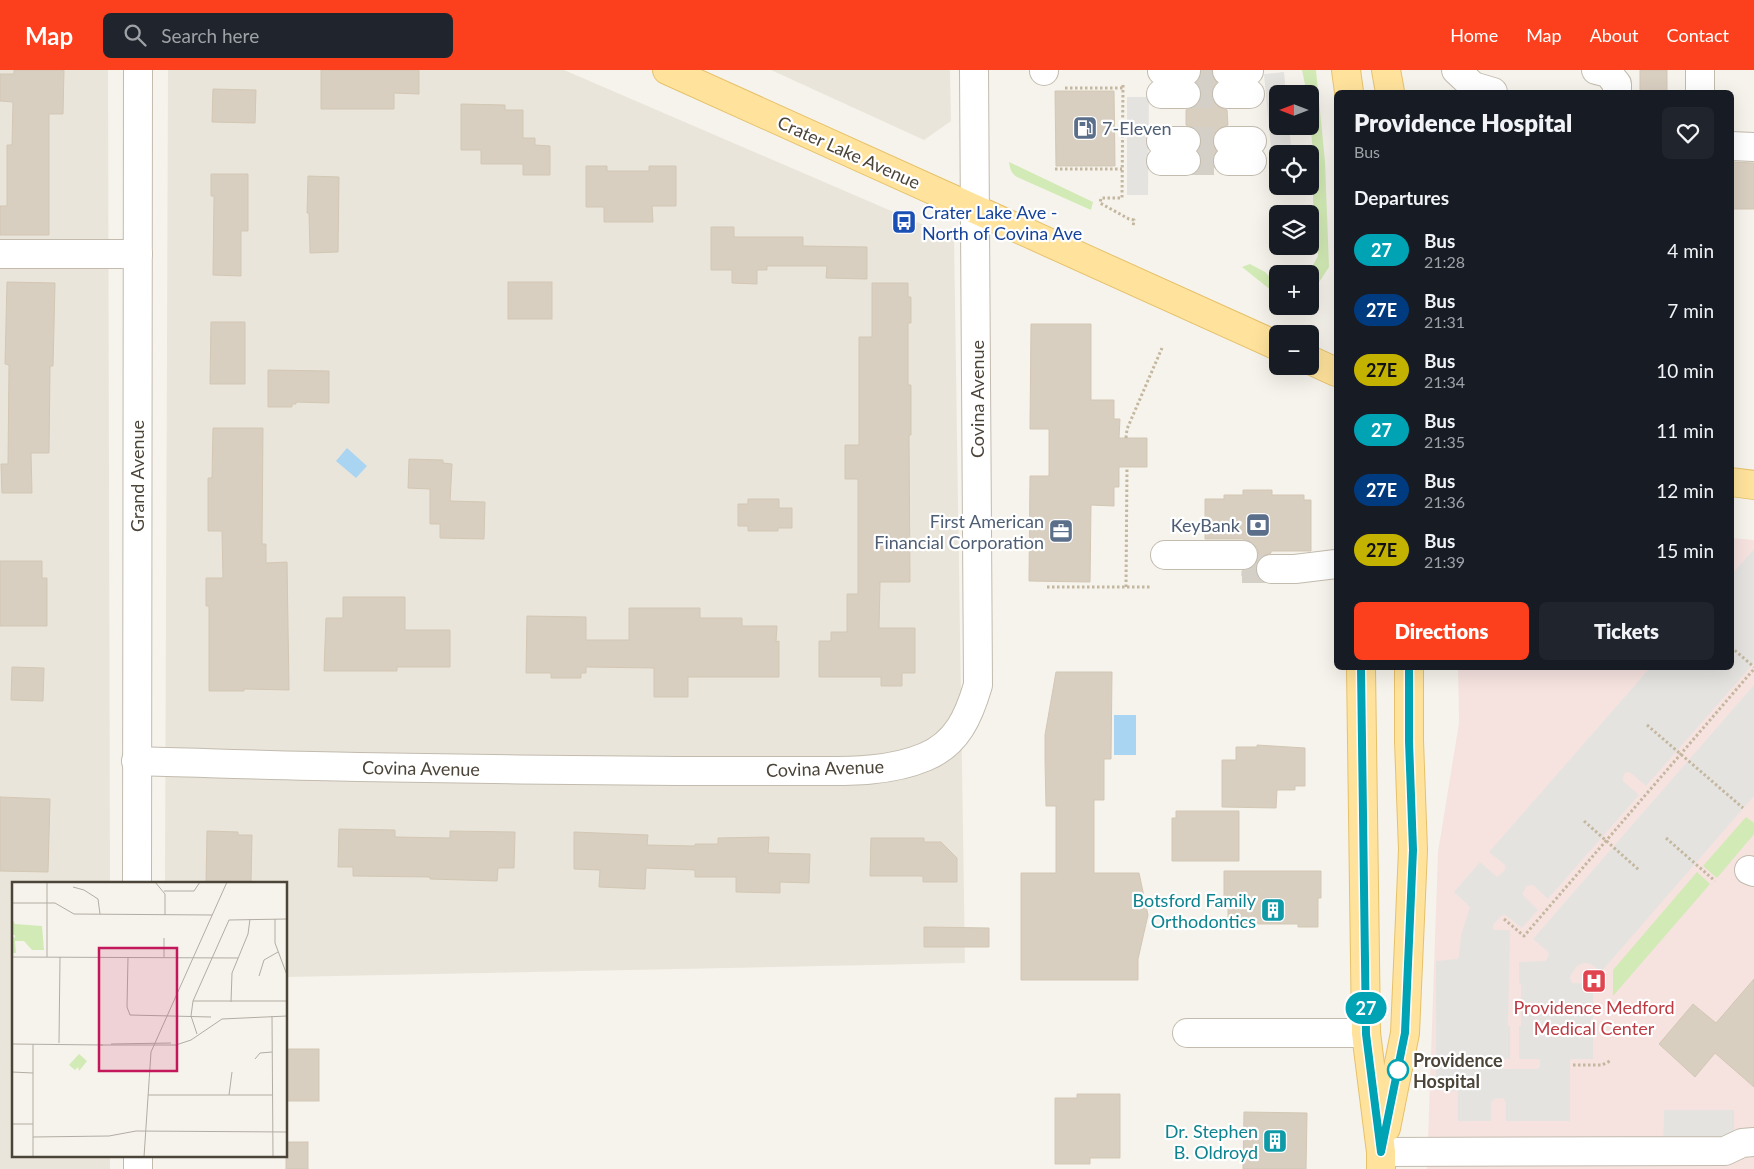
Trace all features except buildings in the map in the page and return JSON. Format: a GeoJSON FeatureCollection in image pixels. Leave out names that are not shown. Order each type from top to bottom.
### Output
{"type":"FeatureCollection","features":[{"type":"Feature","properties":{"kind":"main road","name":"Crater Lake Avenue"},"geometry":{"type":"LineString","coordinates":[[667,70],[1269,342]]}},
{"type":"Feature","properties":{"kind":"main road"},"geometry":{"type":"LineString","coordinates":[[1346,70],[1349,90]]}},
{"type":"Feature","properties":{"kind":"main road"},"geometry":{"type":"LineString","coordinates":[[1386,70],[1390,90]]}},
{"type":"Feature","properties":{"kind":"main road"},"geometry":{"type":"LineString","coordinates":[[1319,364],[1334,371]]}},
{"type":"Feature","properties":{"kind":"main road"},"geometry":{"type":"LineString","coordinates":[[1734,482],[1754,485]]}},
{"type":"Feature","properties":{"kind":"main road"},"geometry":{"type":"LineString","coordinates":[[1361,670],[1366,1034],[1381,1160]]}},
{"type":"Feature","properties":{"kind":"main road"},"geometry":{"type":"LineString","coordinates":[[1381,1160],[1405,1033],[1413,850],[1408,670]]}},
{"type":"Feature","properties":{"kind":"main road"},"geometry":{"type":"LineString","coordinates":[[1409,741],[1426,670]]}},
{"type":"Feature","properties":{"kind":"street","name":"Grand Avenue"},"geometry":{"type":"LineString","coordinates":[[137,882],[138,70]]}},
{"type":"Feature","properties":{"kind":"street","name":"Covina Avenue"},"geometry":{"type":"LineString","coordinates":[[136,761],[358,767],[848,771],[877,769],[905,764],[926,756],[946,744],[961,728],[972,706],[978,685],[974,70]]}},
{"type":"Feature","properties":{"kind":"street"},"geometry":{"type":"LineString","coordinates":[[1456,70],[1473,86],[1486,90]]}},
{"type":"Feature","properties":{"kind":"street"},"geometry":{"type":"LineString","coordinates":[[1596,70],[1608,73],[1617,84],[1617,90]]}},
{"type":"Feature","properties":{"kind":"street"},"geometry":{"type":"LineString","coordinates":[[1700,70],[1700,90]]}},
{"type":"Feature","properties":{"kind":"street"},"geometry":{"type":"LineString","coordinates":[[1734,146],[1754,146]]}},
{"type":"Feature","properties":{"kind":"street"},"geometry":{"type":"LineString","coordinates":[[0,254],[138,254]]}},
{"type":"Feature","properties":{"kind":"street"},"geometry":{"type":"LineString","coordinates":[[1271,562],[1295,555],[1334,563]]}},
{"type":"Feature","properties":{"kind":"street"},"geometry":{"type":"LineString","coordinates":[[1160,570],[1243,562]]}},
{"type":"Feature","properties":{"kind":"street"},"geometry":{"type":"LineString","coordinates":[[1187,1034],[1366,1034]]}},
{"type":"Feature","properties":{"kind":"street"},"geometry":{"type":"LineString","coordinates":[[1381,1160],[1725,1151],[1742,1143],[1754,1142]]}},
{"type":"Feature","properties":{"kind":"street"},"geometry":{"type":"LineString","coordinates":[[138,1156],[138,1169]]}},
{"type":"Feature","properties":{"kind":"path"},"geometry":{"type":"LineString","coordinates":[[1051,77],[1123,87],[1122,198],[1101,198],[1100,203],[1134,220],[1133,227]]}},
{"type":"Feature","properties":{"kind":"path"},"geometry":{"type":"LineString","coordinates":[[1056,169],[1122,169]]}},
{"type":"Feature","properties":{"kind":"path"},"geometry":{"type":"LineString","coordinates":[[1126,438],[1127,429],[1162,348]]}},
{"type":"Feature","properties":{"kind":"path"},"geometry":{"type":"LineString","coordinates":[[1126,587],[1127,468]]}},
{"type":"Feature","properties":{"kind":"path"},"geometry":{"type":"LineString","coordinates":[[1047,586],[1126,587],[1160,570]]}},
{"type":"Feature","properties":{"kind":"path"},"geometry":{"type":"LineString","coordinates":[[1504,919],[1524,936],[1754,668],[1734,650]]}},
{"type":"Feature","properties":{"kind":"path"},"geometry":{"type":"LineString","coordinates":[[1647,725],[1743,808]]}},
{"type":"Feature","properties":{"kind":"path"},"geometry":{"type":"LineString","coordinates":[[1584,821],[1639,870]]}},
{"type":"Feature","properties":{"kind":"path"},"geometry":{"type":"LineString","coordinates":[[1666,838],[1715,881]]}},
{"type":"Feature","properties":{"kind":"path"},"geometry":{"type":"LineString","coordinates":[[1572,1065],[1602,1065],[1610,1061]]}},
{"type":"Feature","properties":{"kind":"shaded area"},"geometry":{"type":"Polygon","coordinates":[[[0,70],[108,70],[110,882],[12,882],[12,1156],[110,1156],[110,1169],[0,1169],[0,70]]]}},
{"type":"Feature","properties":{"kind":"shaded area"},"geometry":{"type":"Polygon","coordinates":[[[168,70],[564,70],[954,238],[965,963],[288,977],[288,882],[165,882],[168,70]]]}},
{"type":"Feature","properties":{"kind":"shaded area"},"geometry":{"type":"Polygon","coordinates":[[[771,70],[950,70],[951,121],[924,140],[771,70]]]}},
{"type":"Feature","properties":{"kind":"shaded area"},"geometry":{"type":"Polygon","coordinates":[[[1284,72],[1285,85],[1269,85],[1269,127],[1264,74],[1284,72]]]}},
{"type":"Feature","properties":{"kind":"shaded area"},"geometry":{"type":"Polygon","coordinates":[[[1127,97],[1149,97],[1148,195],[1127,195],[1127,97]]]}},
{"type":"Feature","properties":{"kind":"shaded area"},"geometry":{"type":"Polygon","coordinates":[[[1270,135],[1290,135],[1291,145],[1271,145],[1270,135]]]}},
{"type":"Feature","properties":{"kind":"shaded area","name":"Providence Medford Medical Center"},"geometry":{"type":"Polygon","coordinates":[[[1734,538],[1754,540],[1754,1169],[1427,1169],[1438,852],[1459,723],[1458,670],[1734,670],[1734,538]]]}},
{"type":"Feature","properties":{"kind":"shaded area"},"geometry":{"type":"Polygon","coordinates":[[[1754,549],[1754,663],[1646,786],[1631,773],[1627,772],[1624,774],[1623,781],[1639,795],[1548,899],[1533,885],[1527,886],[1522,894],[1538,910],[1522,928],[1505,915],[1501,916],[1493,925],[1494,930],[1510,930],[1508,1026],[1510,1026],[1510,1059],[1488,1060],[1488,1067],[1491,1069],[1537,1069],[1540,1067],[1540,1060],[1519,1059],[1521,984],[1519,983],[1519,962],[1546,961],[1549,954],[1533,939],[1754,685],[1754,796],[1601,972],[1591,964],[1584,963],[1577,966],[1572,973],[1570,977],[1572,983],[1593,984],[1593,1059],[1572,1059],[1570,1061],[1570,1121],[1506,1121],[1506,1103],[1504,1099],[1499,1098],[1494,1099],[1491,1103],[1491,1121],[1458,1121],[1457,1091],[1436,1090],[1436,961],[1457,959],[1459,956],[1461,935],[1470,907],[1454,892],[1480,862],[1497,877],[1505,870],[1505,865],[1489,852],[1648,670],[1734,670],[1734,572],[1754,549]]]}},
{"type":"Feature","properties":{"kind":"shaded area"},"geometry":{"type":"Polygon","coordinates":[[[1664,1110],[1734,1110],[1734,1147],[1663,1151],[1664,1110]]]}},
{"type":"Feature","properties":{"kind":"green space"},"geometry":{"type":"Polygon","coordinates":[[[1302,70],[1316,70],[1317,85],[1305,85],[1302,70]]]}},
{"type":"Feature","properties":{"kind":"green space"},"geometry":{"type":"Polygon","coordinates":[[[1319,101],[1325,162],[1329,267],[1319,282],[1319,265],[1313,265],[1319,255],[1319,205],[1313,205],[1313,195],[1319,195],[1319,145],[1312,145],[1311,135],[1319,135],[1319,101]]]}},
{"type":"Feature","properties":{"kind":"green space"},"geometry":{"type":"Polygon","coordinates":[[[1009,162],[1093,202],[1091,210],[1017,177],[1011,171],[1009,162]]]}},
{"type":"Feature","properties":{"kind":"green space"},"geometry":{"type":"Polygon","coordinates":[[[1250,264],[1265,272],[1269,276],[1269,289],[1242,267],[1250,264]]]}},
{"type":"Feature","properties":{"kind":"green space"},"geometry":{"type":"Polygon","coordinates":[[[1746,817],[1754,823],[1754,834],[1717,878],[1703,866],[1746,817]]]}},
{"type":"Feature","properties":{"kind":"green space"},"geometry":{"type":"Polygon","coordinates":[[[1697,872],[1710,884],[1613,996],[1613,970],[1697,872]]]}},
{"type":"Feature","properties":{"kind":"water"},"geometry":{"type":"Polygon","coordinates":[[[347,448],[367,466],[356,478],[336,461],[347,448]]]}},
{"type":"Feature","properties":{"kind":"water"},"geometry":{"type":"Polygon","coordinates":[[[1114,715],[1136,715],[1136,755],[1114,755],[1114,715]]]}},
{"type":"Feature","properties":{"kind":"tunnel"},"geometry":{"type":"LineString","coordinates":[[1186,71],[1227,71]]}},
{"type":"Feature","properties":{"kind":"tunnel"},"geometry":{"type":"LineString","coordinates":[[1186,94],[1227,94]]}},
{"type":"Feature","properties":{"kind":"tunnel"},"geometry":{"type":"LineString","coordinates":[[1186,141],[1228,141]]}},
{"type":"Feature","properties":{"kind":"tunnel"},"geometry":{"type":"LineString","coordinates":[[1186,161],[1228,161]]}},
{"type":"Feature","properties":{"kind":"tunnel"},"geometry":{"type":"LineString","coordinates":[[1242,569],[1271,569]]}},
{"type":"Feature","properties":{"kind":"bus line","name":"27"},"geometry":{"type":"LineString","coordinates":[[1361,670],[1366,1034],[1381,1152],[1405,1033],[1413,850],[1409,741],[1409,670]]}},
{"type":"Feature","properties":{"kind":"place","name":"7-Eleven"},"geometry":{"type":"Point","coordinates":[1085,128]}},
{"type":"Feature","properties":{"kind":"place","name":"Crater Lake Ave - North of Covina Ave"},"geometry":{"type":"Point","coordinates":[904,222]}},
{"type":"Feature","properties":{"kind":"place","name":"KeyBank"},"geometry":{"type":"Point","coordinates":[1258,525]}},
{"type":"Feature","properties":{"kind":"place","name":"First American Financial Corporation"},"geometry":{"type":"Point","coordinates":[1061,531]}},
{"type":"Feature","properties":{"kind":"place","name":"Botsford Family Orthodontics"},"geometry":{"type":"Point","coordinates":[1273,910]}},
{"type":"Feature","properties":{"kind":"place","name":"Providence Medford Medical Center"},"geometry":{"type":"Point","coordinates":[1594,981]}},
{"type":"Feature","properties":{"kind":"place","name":"Providence Hospital"},"geometry":{"type":"Point","coordinates":[1398,1070]}},
{"type":"Feature","properties":{"kind":"place","name":"Dr. Stephen B. Oldroyd"},"geometry":{"type":"Point","coordinates":[1275,1141]}}]}
